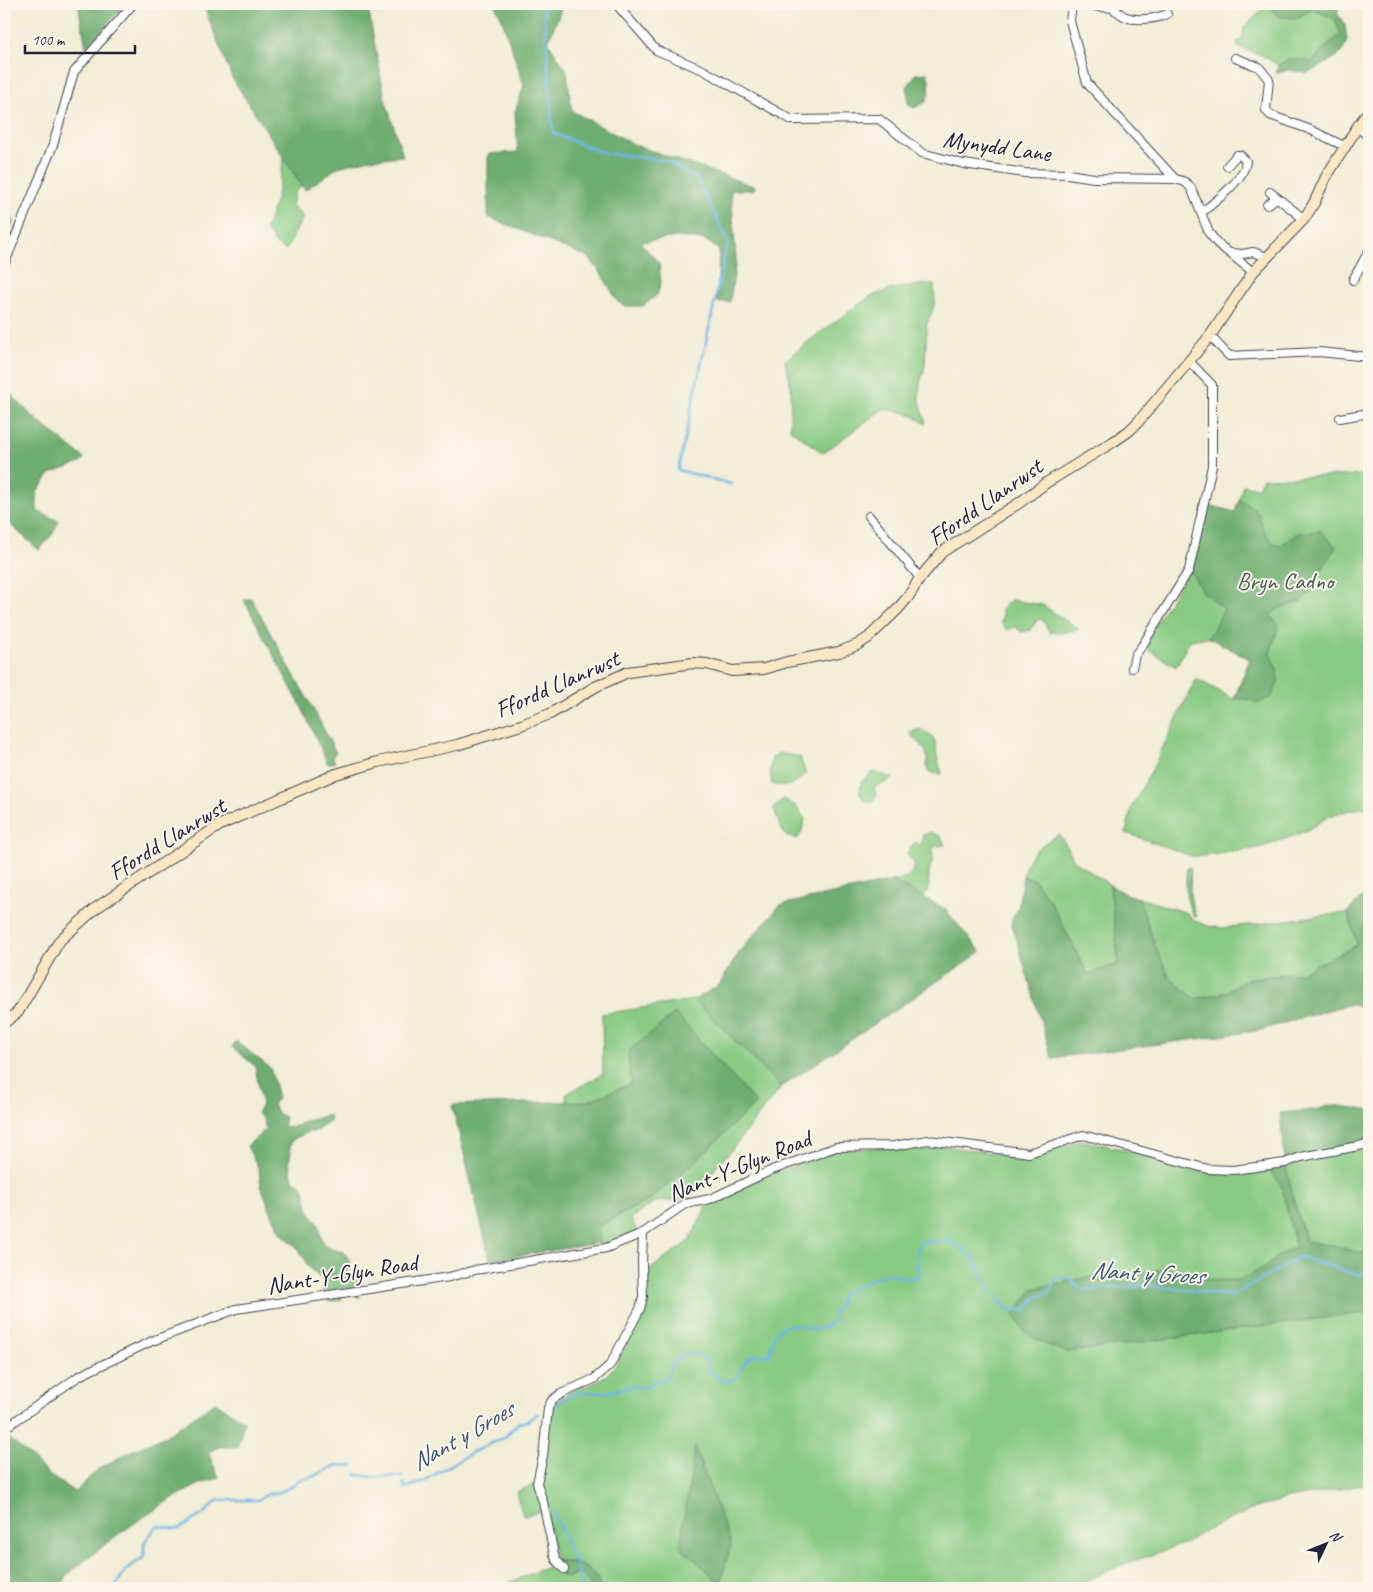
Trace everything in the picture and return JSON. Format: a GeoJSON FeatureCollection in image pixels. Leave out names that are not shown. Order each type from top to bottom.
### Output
{"type":"FeatureCollection","features":[{"type":"Feature","properties":{"kind":"main road","name":"Ffordd Llanrwst"},"geometry":{"type":"LineString","coordinates":[[4,1023],[18,1012],[60,940],[96,908],[220,824],[336,774],[378,762],[457,745],[521,725],[550,714],[595,687],[628,672],[693,663],[707,664],[732,671],[750,671],[839,652],[857,645],[868,638],[897,610],[942,552],[1129,431],[1210,336],[1253,272],[1304,219],[1314,203],[1326,176],[1369,111]]}},
{"type":"Feature","properties":{"kind":"street"},"geometry":{"type":"LineString","coordinates":[[4,266],[53,145],[74,72],[133,4]]}},
{"type":"Feature","properties":{"kind":"street","name":"Mynydd Lane"},"geometry":{"type":"LineString","coordinates":[[616,4],[656,50],[703,70],[792,120],[879,119],[922,153],[974,165],[1025,173],[1068,174],[1094,178],[1175,179]]}},
{"type":"Feature","properties":{"kind":"street"},"geometry":{"type":"LineString","coordinates":[[1072,4],[1070,22],[1087,83],[1175,179],[1189,184],[1196,196],[1209,233],[1218,244],[1253,272]]}},
{"type":"Feature","properties":{"kind":"street"},"geometry":{"type":"LineString","coordinates":[[1084,4],[1116,6],[1126,16],[1132,18],[1159,17],[1167,14]]}},
{"type":"Feature","properties":{"kind":"street"},"geometry":{"type":"LineString","coordinates":[[1235,58],[1259,67],[1269,80],[1266,110],[1270,115],[1311,130],[1346,147]]}},
{"type":"Feature","properties":{"kind":"street"},"geometry":{"type":"LineString","coordinates":[[1358,126],[1369,138]]}},
{"type":"Feature","properties":{"kind":"street"},"geometry":{"type":"LineString","coordinates":[[1201,213],[1224,195],[1246,166],[1246,161],[1240,155],[1237,155],[1227,166]]}},
{"type":"Feature","properties":{"kind":"street"},"geometry":{"type":"LineString","coordinates":[[1267,205],[1274,195],[1304,219]]}},
{"type":"Feature","properties":{"kind":"street"},"geometry":{"type":"LineString","coordinates":[[1353,280],[1369,251]]}},
{"type":"Feature","properties":{"kind":"street"},"geometry":{"type":"LineString","coordinates":[[1229,252],[1236,254],[1254,252],[1267,256]]}},
{"type":"Feature","properties":{"kind":"street"},"geometry":{"type":"LineString","coordinates":[[1210,336],[1228,356],[1319,352],[1369,357]]}},
{"type":"Feature","properties":{"kind":"street"},"geometry":{"type":"LineString","coordinates":[[1132,668],[1135,655],[1189,570],[1212,466],[1212,385],[1189,362]]}},
{"type":"Feature","properties":{"kind":"street"},"geometry":{"type":"LineString","coordinates":[[1340,418],[1369,413]]}},
{"type":"Feature","properties":{"kind":"street"},"geometry":{"type":"LineString","coordinates":[[870,516],[920,578]]}},
{"type":"Feature","properties":{"kind":"street","name":"Nant-Y-Glyn Road"},"geometry":{"type":"LineString","coordinates":[[4,1426],[10,1424],[79,1376],[152,1341],[236,1309],[449,1277],[475,1270],[606,1248],[643,1233],[685,1204],[710,1199],[772,1170],[836,1147],[894,1146],[928,1140],[1029,1153],[1083,1135],[1208,1169],[1233,1170],[1285,1163],[1301,1157],[1369,1144]]}},
{"type":"Feature","properties":{"kind":"street"},"geometry":{"type":"LineString","coordinates":[[564,1569],[556,1560],[554,1554],[537,1483],[543,1456],[548,1408],[552,1400],[560,1394],[594,1379],[610,1364],[640,1309],[643,1297],[643,1233]]}},
{"type":"Feature","properties":{"kind":"green space"},"geometry":{"type":"Polygon","coordinates":[[[78,4],[129,4],[124,6],[86,47],[78,4]]]}},
{"type":"Feature","properties":{"kind":"green space"},"geometry":{"type":"Polygon","coordinates":[[[203,4],[364,4],[369,13],[385,99],[403,156],[370,159],[338,167],[305,190],[232,78],[203,4]]]}},
{"type":"Feature","properties":{"kind":"green space"},"geometry":{"type":"Polygon","coordinates":[[[494,4],[563,4],[548,42],[567,71],[572,111],[635,145],[756,187],[753,190],[731,190],[736,260],[730,302],[717,302],[719,250],[705,240],[677,237],[640,242],[659,263],[661,283],[657,295],[643,306],[625,306],[618,302],[601,273],[588,257],[488,217],[488,154],[518,152],[515,112],[524,85],[501,17],[494,4]]]}},
{"type":"Feature","properties":{"kind":"green space"},"geometry":{"type":"Polygon","coordinates":[[[1269,4],[1278,17],[1297,18],[1311,9],[1335,19],[1342,34],[1326,47],[1313,62],[1289,59],[1278,65],[1261,55],[1238,47],[1237,42],[1242,39],[1244,27],[1269,4]]]}},
{"type":"Feature","properties":{"kind":"green space"},"geometry":{"type":"Polygon","coordinates":[[[1269,4],[1335,4],[1339,6],[1337,13],[1345,25],[1347,40],[1342,53],[1322,66],[1306,73],[1289,70],[1276,73],[1278,65],[1289,59],[1313,62],[1341,34],[1335,19],[1312,9],[1297,18],[1278,17],[1269,4]]]}},
{"type":"Feature","properties":{"kind":"green space"},"geometry":{"type":"Polygon","coordinates":[[[927,73],[930,88],[926,102],[914,108],[908,104],[907,87],[916,74],[927,73]]]}},
{"type":"Feature","properties":{"kind":"green space"},"geometry":{"type":"Polygon","coordinates":[[[284,158],[302,186],[295,192],[292,206],[303,217],[286,250],[277,245],[266,230],[277,196],[284,158]]]}},
{"type":"Feature","properties":{"kind":"green space"},"geometry":{"type":"Polygon","coordinates":[[[4,211],[14,220],[4,249],[4,211]]]}},
{"type":"Feature","properties":{"kind":"green space"},"geometry":{"type":"Polygon","coordinates":[[[926,284],[934,285],[935,303],[927,324],[925,366],[919,397],[926,423],[906,413],[883,409],[823,453],[790,429],[791,387],[785,361],[810,340],[871,296],[893,289],[926,284]]]}},
{"type":"Feature","properties":{"kind":"green space"},"geometry":{"type":"Polygon","coordinates":[[[4,387],[31,415],[84,458],[80,463],[50,474],[37,492],[37,511],[59,521],[52,535],[39,550],[4,519],[4,387]]]}},
{"type":"Feature","properties":{"kind":"green space","name":"Bryn Cadno"},"geometry":{"type":"Polygon","coordinates":[[[1369,475],[1369,807],[1329,816],[1306,831],[1263,847],[1206,856],[1192,856],[1126,833],[1132,806],[1152,770],[1196,679],[1234,699],[1250,659],[1208,637],[1190,640],[1176,667],[1142,646],[1189,570],[1204,504],[1235,512],[1243,485],[1257,488],[1263,478],[1369,475]]]}},
{"type":"Feature","properties":{"kind":"green space"},"geometry":{"type":"Polygon","coordinates":[[[1239,500],[1257,510],[1267,535],[1279,546],[1298,533],[1321,531],[1336,547],[1319,574],[1316,587],[1301,601],[1280,608],[1270,615],[1279,625],[1270,653],[1277,669],[1278,681],[1272,697],[1258,703],[1247,699],[1235,699],[1250,659],[1208,637],[1224,609],[1204,593],[1189,570],[1204,504],[1235,512],[1239,500]]]}},
{"type":"Feature","properties":{"kind":"green space"},"geometry":{"type":"Polygon","coordinates":[[[251,598],[336,753],[332,756],[335,762],[328,764],[302,708],[244,600],[251,598]]]}},
{"type":"Feature","properties":{"kind":"green space"},"geometry":{"type":"Polygon","coordinates":[[[1011,600],[1042,605],[1079,629],[1061,633],[1049,632],[1043,620],[1038,619],[1030,630],[1021,632],[1016,627],[1007,630],[1001,623],[1003,614],[1001,609],[1011,600]]]}},
{"type":"Feature","properties":{"kind":"green space"},"geometry":{"type":"Polygon","coordinates":[[[920,729],[931,735],[936,744],[937,757],[942,773],[940,774],[928,772],[926,752],[909,733],[920,729]]]}},
{"type":"Feature","properties":{"kind":"green space"},"geometry":{"type":"Polygon","coordinates":[[[778,753],[800,757],[806,774],[791,785],[772,784],[770,771],[772,758],[778,753]]]}},
{"type":"Feature","properties":{"kind":"green space"},"geometry":{"type":"Polygon","coordinates":[[[873,772],[893,778],[877,785],[874,789],[876,795],[872,802],[863,800],[860,793],[861,782],[873,772]]]}},
{"type":"Feature","properties":{"kind":"green space"},"geometry":{"type":"Polygon","coordinates":[[[783,799],[796,806],[805,819],[801,834],[797,839],[786,836],[780,827],[774,809],[783,799]]]}},
{"type":"Feature","properties":{"kind":"green space"},"geometry":{"type":"Polygon","coordinates":[[[931,832],[941,837],[945,845],[935,846],[932,851],[933,858],[929,871],[929,886],[923,898],[893,881],[910,876],[915,864],[907,854],[910,847],[916,842],[921,846],[923,835],[931,832]]]}},
{"type":"Feature","properties":{"kind":"green space"},"geometry":{"type":"Polygon","coordinates":[[[1059,834],[1074,861],[1110,885],[1119,964],[1088,975],[1050,901],[1033,879],[1023,876],[1028,860],[1035,850],[1059,834]]]}},
{"type":"Feature","properties":{"kind":"green space"},"geometry":{"type":"Polygon","coordinates":[[[1187,867],[1191,868],[1191,898],[1196,917],[1194,917],[1191,911],[1187,899],[1187,867]]]}},
{"type":"Feature","properties":{"kind":"green space"},"geometry":{"type":"Polygon","coordinates":[[[1023,876],[1033,879],[1051,903],[1088,974],[1119,964],[1110,885],[1125,894],[1139,898],[1155,946],[1169,977],[1196,999],[1226,992],[1248,979],[1302,972],[1357,945],[1348,911],[1360,899],[1369,894],[1369,1010],[1350,1004],[1257,1031],[1052,1058],[1011,921],[1018,908],[1023,876]]]}},
{"type":"Feature","properties":{"kind":"green space"},"geometry":{"type":"Polygon","coordinates":[[[893,881],[945,909],[981,952],[781,1087],[694,1000],[719,985],[740,951],[780,905],[893,881]]]}},
{"type":"Feature","properties":{"kind":"green space"},"geometry":{"type":"Polygon","coordinates":[[[1139,898],[1187,913],[1195,921],[1208,926],[1223,928],[1347,913],[1348,911],[1358,945],[1302,972],[1248,979],[1226,992],[1196,999],[1169,977],[1155,946],[1139,898]]]}},
{"type":"Feature","properties":{"kind":"green space"},"geometry":{"type":"Polygon","coordinates":[[[694,1000],[781,1087],[729,1153],[687,1200],[654,1202],[631,1219],[639,1235],[601,1249],[598,1226],[649,1200],[631,1084],[588,1101],[567,1102],[566,1094],[603,1074],[602,1014],[694,1000]]]}},
{"type":"Feature","properties":{"kind":"green space"},"geometry":{"type":"Polygon","coordinates":[[[675,1013],[756,1103],[699,1158],[649,1200],[598,1226],[600,1243],[490,1260],[452,1105],[588,1101],[631,1084],[628,1052],[675,1013]]]}},
{"type":"Feature","properties":{"kind":"green space"},"geometry":{"type":"Polygon","coordinates":[[[236,1041],[270,1068],[278,1097],[273,1105],[278,1114],[285,1117],[283,1126],[291,1128],[306,1121],[329,1115],[331,1121],[314,1132],[308,1132],[292,1140],[289,1162],[293,1180],[299,1183],[304,1190],[311,1215],[318,1224],[323,1242],[331,1248],[344,1252],[351,1262],[347,1273],[357,1280],[360,1298],[345,1291],[341,1300],[329,1302],[322,1292],[324,1287],[321,1279],[307,1266],[305,1259],[296,1246],[283,1235],[272,1215],[261,1186],[259,1169],[247,1146],[266,1129],[263,1119],[257,1113],[262,1105],[255,1066],[232,1047],[236,1041]]]}},
{"type":"Feature","properties":{"kind":"green space"},"geometry":{"type":"Polygon","coordinates":[[[1331,1105],[1369,1110],[1369,1141],[1285,1163],[1280,1113],[1312,1110],[1331,1105]]]}},
{"type":"Feature","properties":{"kind":"green space"},"geometry":{"type":"Polygon","coordinates":[[[1080,1141],[1131,1151],[1194,1171],[1214,1174],[1269,1170],[1281,1184],[1296,1247],[1283,1253],[1262,1269],[1240,1280],[1216,1280],[1167,1269],[1078,1279],[1033,1289],[1047,1345],[1067,1352],[1369,1312],[1369,1484],[1288,1498],[1253,1509],[1199,1534],[1186,1543],[1124,1564],[1070,1588],[918,1588],[914,1583],[902,1588],[601,1588],[598,1582],[575,1563],[556,1560],[545,1510],[523,1516],[516,1492],[537,1483],[548,1408],[577,1387],[587,1387],[607,1375],[615,1366],[646,1307],[649,1293],[648,1271],[690,1240],[708,1203],[777,1172],[834,1151],[928,1144],[1009,1155],[1040,1154],[1080,1141]]]}},
{"type":"Feature","properties":{"kind":"green space"},"geometry":{"type":"Polygon","coordinates":[[[1369,1147],[1369,1253],[1361,1253],[1322,1243],[1306,1243],[1286,1166],[1303,1160],[1369,1147]]]}},
{"type":"Feature","properties":{"kind":"green space"},"geometry":{"type":"Polygon","coordinates":[[[1285,1163],[1306,1243],[1333,1245],[1360,1253],[1369,1253],[1369,1312],[1067,1352],[1047,1345],[1025,1332],[1014,1314],[1033,1289],[1078,1279],[1167,1269],[1216,1280],[1239,1280],[1262,1269],[1283,1253],[1296,1247],[1281,1184],[1266,1166],[1285,1163]]]}},
{"type":"Feature","properties":{"kind":"green space"},"geometry":{"type":"Polygon","coordinates":[[[215,1402],[244,1421],[238,1447],[219,1447],[208,1452],[219,1478],[200,1484],[171,1499],[117,1535],[68,1574],[60,1588],[4,1588],[4,1435],[29,1455],[50,1476],[75,1492],[98,1469],[129,1452],[166,1436],[215,1402]]]}},
{"type":"Feature","properties":{"kind":"green space"},"geometry":{"type":"Polygon","coordinates":[[[695,1447],[731,1544],[720,1583],[680,1546],[695,1447]]]}},
{"type":"Feature","properties":{"kind":"green space"},"geometry":{"type":"Polygon","coordinates":[[[556,1560],[584,1566],[594,1574],[601,1588],[593,1588],[584,1575],[575,1574],[569,1578],[563,1576],[550,1561],[556,1560]]]}},
{"type":"Feature","properties":{"kind":"green space"},"geometry":{"type":"Polygon","coordinates":[[[553,1565],[557,1572],[569,1578],[578,1574],[584,1575],[593,1588],[505,1588],[510,1582],[553,1565]]]}},
{"type":"Feature","properties":{"kind":"waterway"},"geometry":{"type":"LineString","coordinates":[[538,4],[544,9],[553,133],[600,152],[667,161],[697,179],[728,241],[678,470],[731,484]]}},
{"type":"Feature","properties":{"kind":"waterway","name":"Nant y Groes"},"geometry":{"type":"LineString","coordinates":[[553,1406],[575,1393],[608,1392],[634,1386],[646,1388],[652,1382],[666,1379],[673,1363],[682,1355],[695,1354],[706,1359],[710,1371],[720,1381],[731,1380],[738,1376],[747,1359],[756,1355],[769,1356],[774,1337],[780,1329],[792,1325],[812,1329],[827,1326],[834,1320],[833,1313],[840,1304],[841,1295],[869,1280],[888,1274],[905,1278],[918,1278],[917,1251],[920,1242],[950,1241],[961,1248],[976,1261],[993,1295],[1009,1310],[1026,1310],[1035,1298],[1049,1292],[1056,1279],[1061,1277],[1068,1278],[1083,1290],[1149,1285],[1232,1296],[1300,1257],[1359,1275],[1369,1271]]}},
{"type":"Feature","properties":{"kind":"waterway","name":"Nant y Groes"},"geometry":{"type":"LineString","coordinates":[[404,1483],[405,1488],[422,1482],[473,1452],[505,1437],[518,1423],[527,1421],[539,1413]]}},
{"type":"Feature","properties":{"kind":"waterway","name":"Nant y Groes"},"geometry":{"type":"LineString","coordinates":[[114,1588],[126,1570],[144,1557],[144,1543],[157,1526],[179,1529],[203,1514],[218,1500],[258,1500],[268,1494],[280,1492],[293,1486],[298,1480],[312,1477],[337,1465],[353,1466]]}},
{"type":"Feature","properties":{"kind":"waterway","name":"Nant y Groes"},"geometry":{"type":"LineString","coordinates":[[356,1473],[357,1475],[376,1477],[402,1476]]}},
{"type":"Feature","properties":{"kind":"waterway"},"geometry":{"type":"LineString","coordinates":[[553,1512],[575,1563],[583,1588]]}}]}
